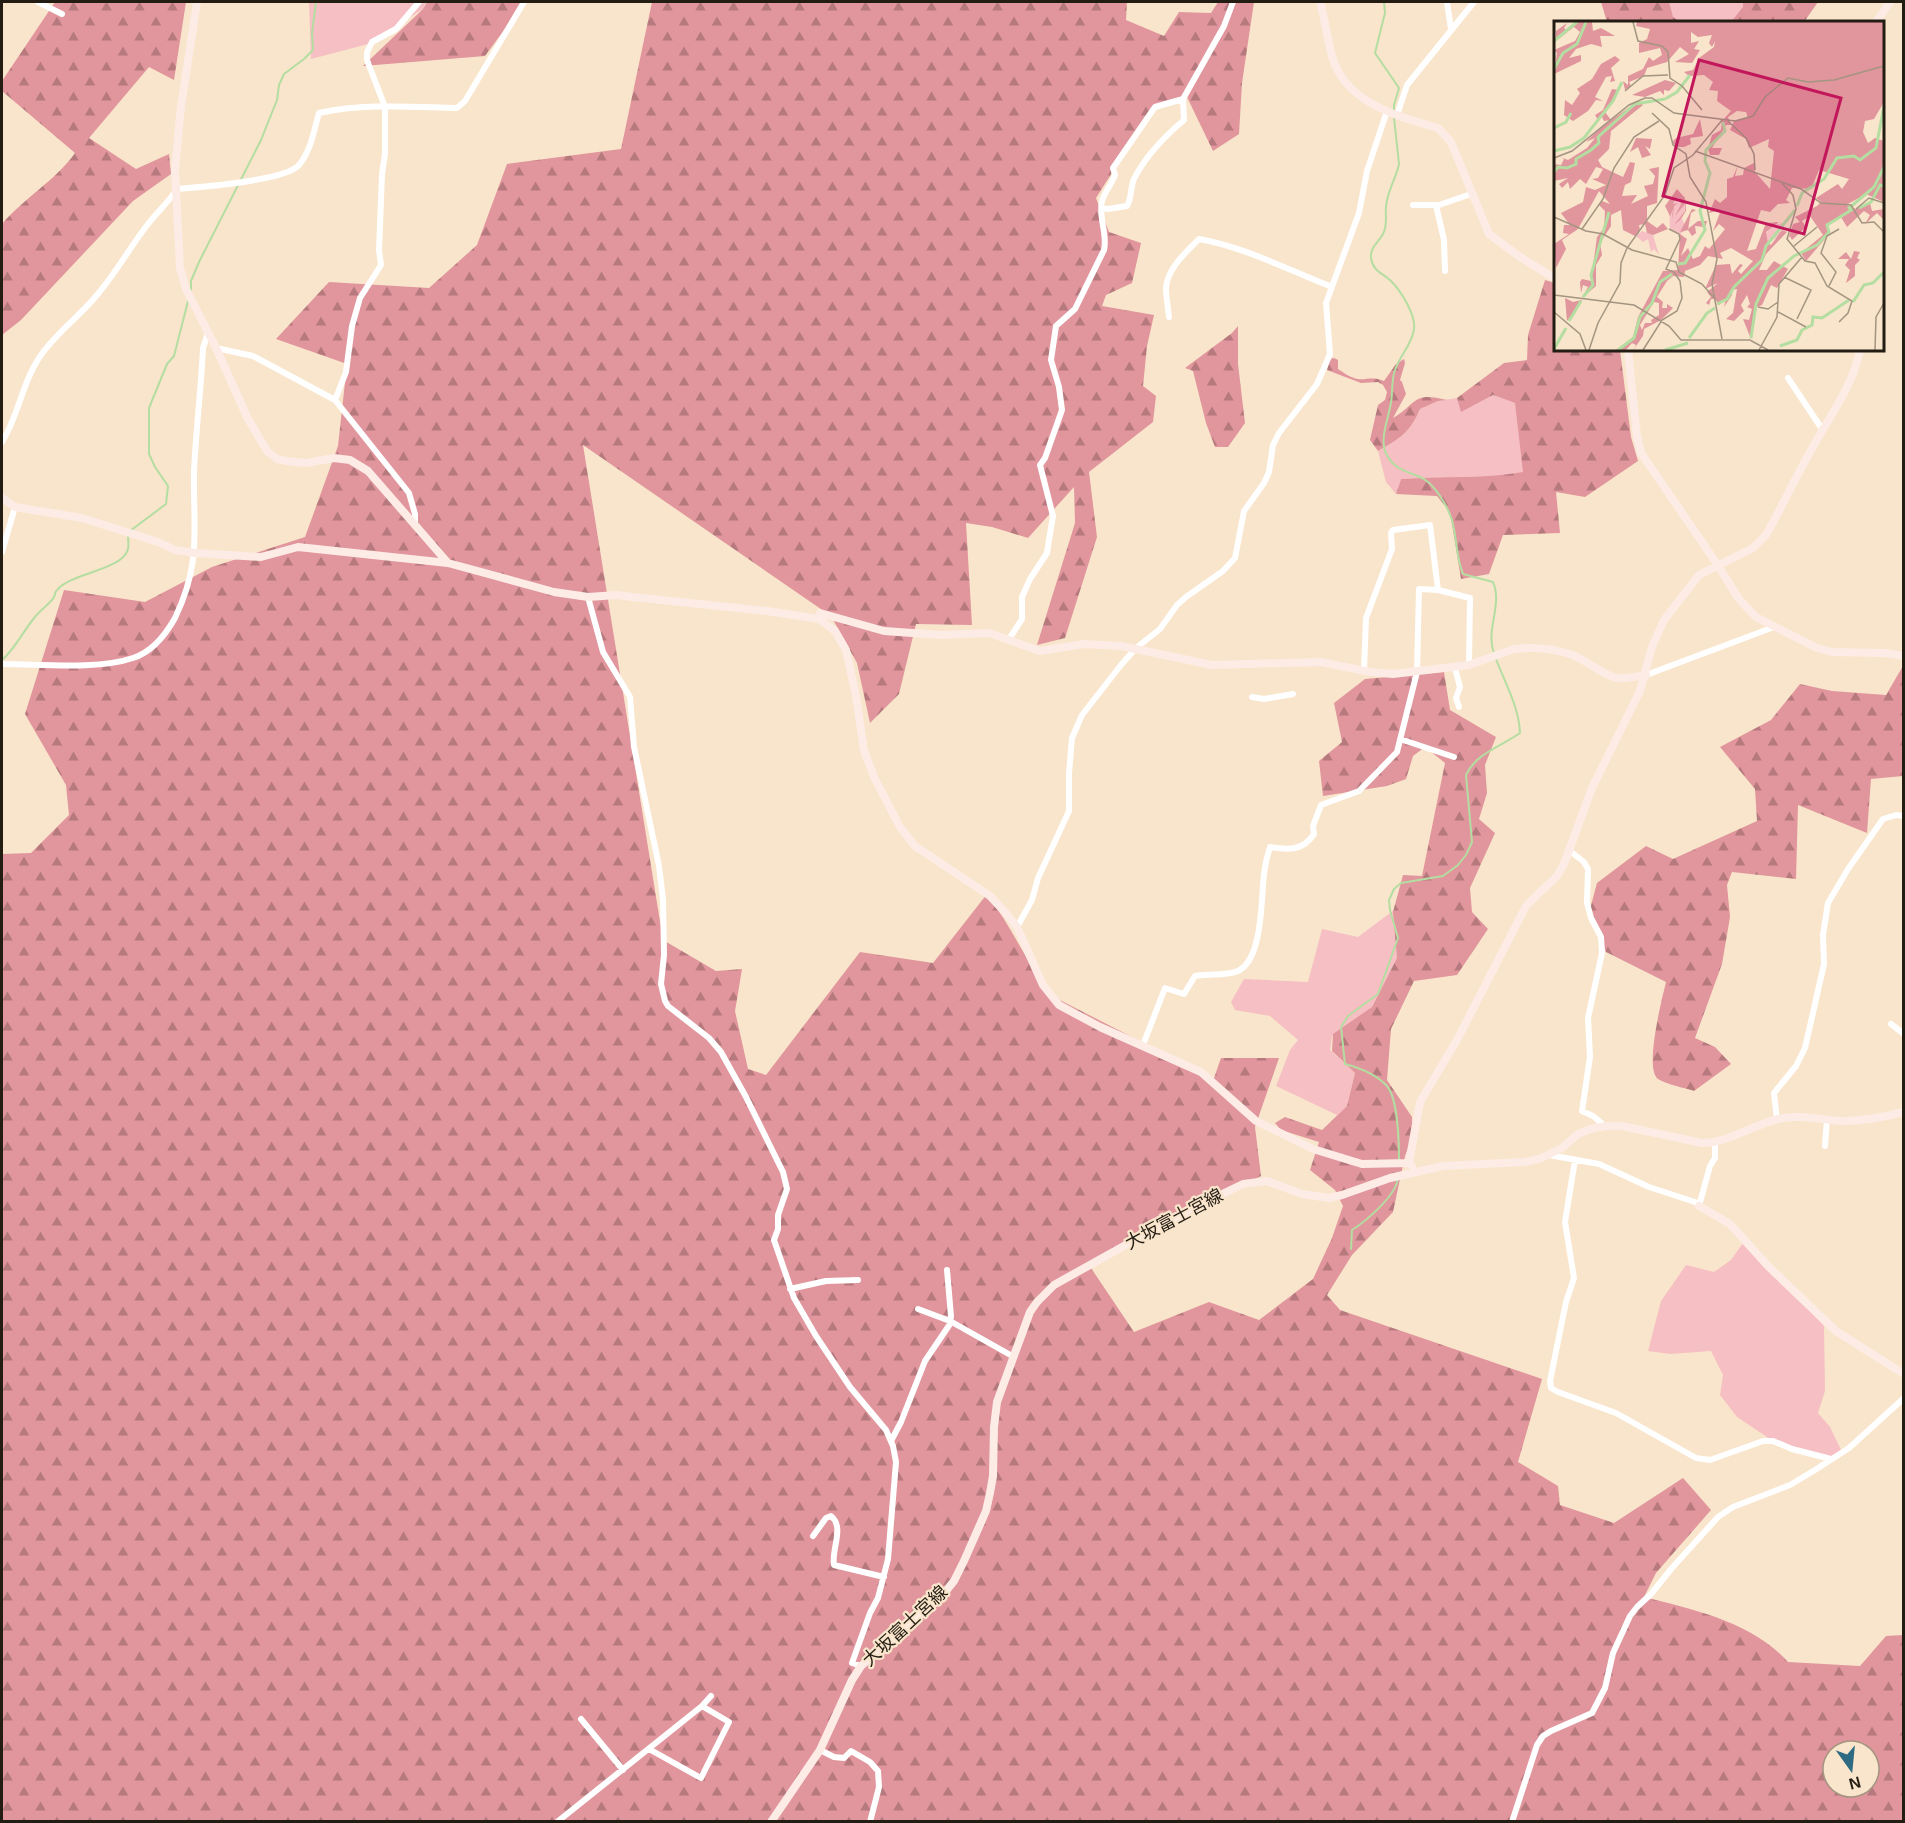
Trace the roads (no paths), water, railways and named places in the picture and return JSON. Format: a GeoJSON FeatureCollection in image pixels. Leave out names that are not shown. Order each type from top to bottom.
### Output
{"type":"FeatureCollection","features":[{"type":"Feature","properties":{"kind":"street"},"geometry":{"type":"LineString","coordinates":[[38,2],[62,14]]}},
{"type":"Feature","properties":{"kind":"street"},"geometry":{"type":"LineString","coordinates":[[197,2],[181,107],[175,170],[182,280],[248,419],[267,451],[277,459],[287,461],[306,463],[334,458],[350,460],[368,471],[448,563]]}},
{"type":"Feature","properties":{"kind":"street"},"geometry":{"type":"LineString","coordinates":[[335,400],[346,372],[352,326],[360,298],[381,264],[379,250],[385,154],[385,107],[367,60],[367,52],[372,42],[396,28],[420,2]]}},
{"type":"Feature","properties":{"kind":"street"},"geometry":{"type":"LineString","coordinates":[[2,442],[11,427],[24,386],[40,357],[52,340],[98,294],[149,223],[177,189],[263,178],[297,168],[305,157],[319,113],[385,107],[458,108],[465,101],[524,2]]}},
{"type":"Feature","properties":{"kind":"street"},"geometry":{"type":"LineString","coordinates":[[1102,208],[1126,206],[1130,201],[1132,186],[1144,163],[1184,120],[1183,99],[1224,26],[1233,2]]}},
{"type":"Feature","properties":{"kind":"street"},"geometry":{"type":"LineString","coordinates":[[1320,2],[1332,57],[1338,72],[1354,92],[1387,111],[1438,128],[1443,132],[1451,142],[1489,234],[1554,278]]}},
{"type":"Feature","properties":{"kind":"street"},"geometry":{"type":"LineString","coordinates":[[1447,2],[1451,29]]}},
{"type":"Feature","properties":{"kind":"street"},"geometry":{"type":"LineString","coordinates":[[1397,115],[1407,85],[1474,2]]}},
{"type":"Feature","properties":{"kind":"street"},"geometry":{"type":"LineString","coordinates":[[1877,21],[1890,2]]}},
{"type":"Feature","properties":{"kind":"street"},"geometry":{"type":"LineString","coordinates":[[1010,639],[1022,619],[1022,597],[1030,579],[1047,553],[1053,516],[1040,465],[1053,439],[1062,410],[1059,387],[1051,360],[1056,326],[1076,309],[1104,250],[1106,243],[1102,201],[1116,175],[1113,168],[1151,111],[1163,104],[1183,99]]}},
{"type":"Feature","properties":{"kind":"street"},"geometry":{"type":"LineString","coordinates":[[1017,927],[1032,900],[1038,878],[1069,811],[1072,738],[1082,715],[1121,664],[1136,648],[1160,629],[1177,605],[1223,571],[1236,558],[1244,511],[1269,472],[1273,445],[1279,433],[1317,384],[1330,354],[1326,303],[1359,213],[1367,171],[1387,111]]}},
{"type":"Feature","properties":{"kind":"street"},"geometry":{"type":"LineString","coordinates":[[1413,205],[1447,204],[1472,194]]}},
{"type":"Feature","properties":{"kind":"street"},"geometry":{"type":"LineString","coordinates":[[1436,205],[1444,240],[1445,271]]}},
{"type":"Feature","properties":{"kind":"street"},"geometry":{"type":"LineString","coordinates":[[1169,317],[1167,280],[1183,255],[1198,239],[1251,253],[1332,287]]}},
{"type":"Feature","properties":{"kind":"street"},"geometry":{"type":"LineString","coordinates":[[2,664],[113,663],[135,658],[155,645],[169,629],[185,596],[195,553],[194,471],[203,348],[208,333]]}},
{"type":"Feature","properties":{"kind":"street"},"geometry":{"type":"LineString","coordinates":[[216,348],[253,356],[335,400],[409,493],[415,514],[415,526]]}},
{"type":"Feature","properties":{"kind":"street"},"geometry":{"type":"LineString","coordinates":[[1628,351],[1637,436],[1641,453],[1739,599],[1756,617],[1802,642],[1832,652],[1884,653],[1904,656]]}},
{"type":"Feature","properties":{"kind":"street"},"geometry":{"type":"LineString","coordinates":[[1407,1163],[1420,1102],[1457,1040],[1526,906],[1557,876],[1570,851],[1592,788],[1640,691],[1652,647],[1664,620],[1690,583],[1699,575],[1753,548],[1766,535],[1822,429],[1850,384],[1860,351]]}},
{"type":"Feature","properties":{"kind":"street"},"geometry":{"type":"LineString","coordinates":[[1788,378],[1822,429]]}},
{"type":"Feature","properties":{"kind":"street"},"geometry":{"type":"LineString","coordinates":[[2,498],[15,507],[82,518],[158,542],[175,550],[195,553],[261,557],[298,547],[448,563],[554,592],[588,597],[618,595],[767,611],[819,620],[835,631],[846,650],[855,687],[864,751],[875,780],[900,827],[915,846],[990,896],[1017,927],[1043,985],[1059,1005],[1100,1027],[1201,1072],[1256,1121],[1285,1136],[1313,1149],[1362,1164],[1407,1163],[1416,1172]]}},
{"type":"Feature","properties":{"kind":"street"},"geometry":{"type":"LineString","coordinates":[[2,552],[15,507]]}},
{"type":"Feature","properties":{"kind":"street"},"geometry":{"type":"LineString","coordinates":[[1364,670],[1366,618],[1392,549],[1391,533],[1393,530],[1430,525],[1438,590]]}},
{"type":"Feature","properties":{"kind":"street"},"geometry":{"type":"LineString","coordinates":[[1143,1045],[1165,988],[1184,994],[1196,976],[1235,973],[1244,967],[1257,940],[1264,873],[1270,847],[1298,849],[1309,842],[1314,834],[1313,826],[1321,805],[1359,791],[1397,752],[1417,672],[1419,589],[1438,590],[1470,598],[1468,665]]}},
{"type":"Feature","properties":{"kind":"street"},"geometry":{"type":"LineString","coordinates":[[588,597],[603,652],[630,697],[634,747],[659,866],[663,899],[664,955],[661,984],[665,1002],[709,1038],[721,1052],[746,1097],[783,1172],[787,1189],[778,1215],[778,1229],[774,1240],[790,1289],[816,1336],[850,1388],[886,1430],[891,1441],[896,1462],[888,1559],[878,1598],[870,1613],[852,1663],[861,1666]]}},
{"type":"Feature","properties":{"kind":"street"},"geometry":{"type":"LineString","coordinates":[[819,620],[820,613],[884,631],[940,635],[989,633],[1040,651],[1084,644],[1136,648],[1212,665],[1322,662],[1393,674],[1455,668],[1514,649],[1524,648],[1558,651],[1573,655],[1609,675],[1620,678],[1646,675],[1774,627]]}},
{"type":"Feature","properties":{"kind":"street"},"geometry":{"type":"LineString","coordinates":[[1455,668],[1460,687],[1456,698],[1459,707]]}},
{"type":"Feature","properties":{"kind":"street"},"geometry":{"type":"LineString","coordinates":[[1252,697],[1264,699],[1293,694]]}},
{"type":"Feature","properties":{"kind":"street"},"geometry":{"type":"LineString","coordinates":[[1400,739],[1454,757]]}},
{"type":"Feature","properties":{"kind":"street"},"geometry":{"type":"LineString","coordinates":[[1777,1120],[1774,1093],[1796,1066],[1805,1048],[1815,1007],[1824,964],[1823,935],[1828,903],[1848,868],[1883,819],[1896,815],[1904,816]]}},
{"type":"Feature","properties":{"kind":"street"},"geometry":{"type":"LineString","coordinates":[[1570,851],[1584,862],[1588,869],[1587,903],[1591,918],[1601,937],[1602,953],[1588,1018],[1590,1057],[1582,1111],[1593,1116],[1605,1126]]}},
{"type":"Feature","properties":{"kind":"street"},"geometry":{"type":"LineString","coordinates":[[1891,1024],[1904,1034]]}},
{"type":"Feature","properties":{"kind":"street","name":"大坂富士宮線"},"geometry":{"type":"LineString","coordinates":[[771,1821],[820,1750],[852,1680],[861,1666],[942,1596],[954,1581],[986,1511],[993,1476],[997,1402],[1030,1312],[1054,1285],[1183,1213],[1244,1184],[1267,1181],[1302,1194],[1329,1198],[1342,1196],[1392,1178],[1443,1166],[1524,1162],[1548,1155],[1578,1134],[1605,1126],[1622,1126],[1702,1143],[1729,1139],[1777,1120],[1793,1117],[1864,1120],[1904,1112]]}},
{"type":"Feature","properties":{"kind":"street"},"geometry":{"type":"LineString","coordinates":[[1825,1146],[1827,1119]]}},
{"type":"Feature","properties":{"kind":"street"},"geometry":{"type":"LineString","coordinates":[[1700,1206],[1710,1166],[1715,1158],[1715,1142]]}},
{"type":"Feature","properties":{"kind":"street"},"geometry":{"type":"LineString","coordinates":[[1548,1155],[1599,1164],[1649,1186],[1695,1202],[1730,1224],[1768,1267],[1836,1331],[1904,1374]]}},
{"type":"Feature","properties":{"kind":"street"},"geometry":{"type":"LineString","coordinates":[[1575,1160],[1565,1222],[1574,1278],[1566,1302],[1550,1381],[1551,1388],[1616,1413],[1695,1458],[1710,1460],[1763,1441],[1773,1441],[1792,1449],[1831,1459]]}},
{"type":"Feature","properties":{"kind":"street"},"geometry":{"type":"LineString","coordinates":[[891,1441],[925,1361],[950,1321],[947,1270]]}},
{"type":"Feature","properties":{"kind":"street"},"geometry":{"type":"LineString","coordinates":[[790,1289],[826,1281],[858,1280]]}},
{"type":"Feature","properties":{"kind":"street"},"geometry":{"type":"LineString","coordinates":[[918,1309],[950,1321],[1014,1357]]}},
{"type":"Feature","properties":{"kind":"street"},"geometry":{"type":"LineString","coordinates":[[1512,1821],[1537,1745],[1543,1736],[1592,1713],[1605,1688],[1613,1653],[1625,1625],[1637,1607],[1652,1594],[1718,1517],[1733,1507],[1790,1485],[1849,1448],[1904,1398]]}},
{"type":"Feature","properties":{"kind":"street"},"geometry":{"type":"LineString","coordinates":[[813,1536],[826,1518],[831,1516],[835,1519],[838,1530],[833,1548],[834,1565],[884,1577]]}},
{"type":"Feature","properties":{"kind":"street"},"geometry":{"type":"LineString","coordinates":[[557,1821],[702,1706],[711,1696]]}},
{"type":"Feature","properties":{"kind":"street"},"geometry":{"type":"LineString","coordinates":[[649,1749],[701,1778],[729,1722],[702,1706]]}},
{"type":"Feature","properties":{"kind":"street"},"geometry":{"type":"LineString","coordinates":[[581,1719],[623,1770]]}},
{"type":"Feature","properties":{"kind":"street"},"geometry":{"type":"LineString","coordinates":[[820,1750],[834,1757],[844,1758],[851,1751],[870,1762],[878,1771],[879,1786],[870,1821]]}},
{"type":"Feature","properties":{"kind":"waterway"},"geometry":{"type":"LineString","coordinates":[[191,290],[191,281],[199,262],[261,140],[277,100],[279,85],[284,74],[313,50],[312,33],[316,2]]}},
{"type":"Feature","properties":{"kind":"waterway"},"geometry":{"type":"LineString","coordinates":[[1384,2],[1385,13],[1375,53],[1399,88],[1394,112]]}},
{"type":"Feature","properties":{"kind":"waterway"},"geometry":{"type":"LineString","coordinates":[[1394,118],[1399,164],[1387,201],[1385,231],[1373,248],[1371,258],[1376,269],[1391,281],[1403,297],[1413,317],[1414,329],[1394,374],[1384,433],[1385,451],[1395,466],[1422,478],[1437,491],[1452,520],[1463,574],[1493,582],[1496,591],[1491,635],[1494,653]]}},
{"type":"Feature","properties":{"kind":"waterway"},"geometry":{"type":"LineString","coordinates":[[130,531],[166,504],[168,486],[149,454],[149,408],[167,364],[174,356],[188,301]]}},
{"type":"Feature","properties":{"kind":"waterway"},"geometry":{"type":"LineString","coordinates":[[2,660],[37,614],[52,600],[57,590],[74,579],[117,562],[124,556],[128,549],[128,536]]}},
{"type":"Feature","properties":{"kind":"waterway"},"geometry":{"type":"LineString","coordinates":[[1399,1161],[1397,1122],[1391,1092],[1373,1075],[1345,1064],[1341,1027],[1348,1016],[1378,994],[1398,938],[1389,900],[1394,889],[1401,883],[1443,876],[1458,865],[1472,842],[1466,775],[1470,767],[1483,755],[1520,733],[1514,704],[1496,659]]}},
{"type":"Feature","properties":{"kind":"waterway"},"geometry":{"type":"LineString","coordinates":[[1351,1249],[1352,1230],[1386,1200],[1398,1178]]}}]}
